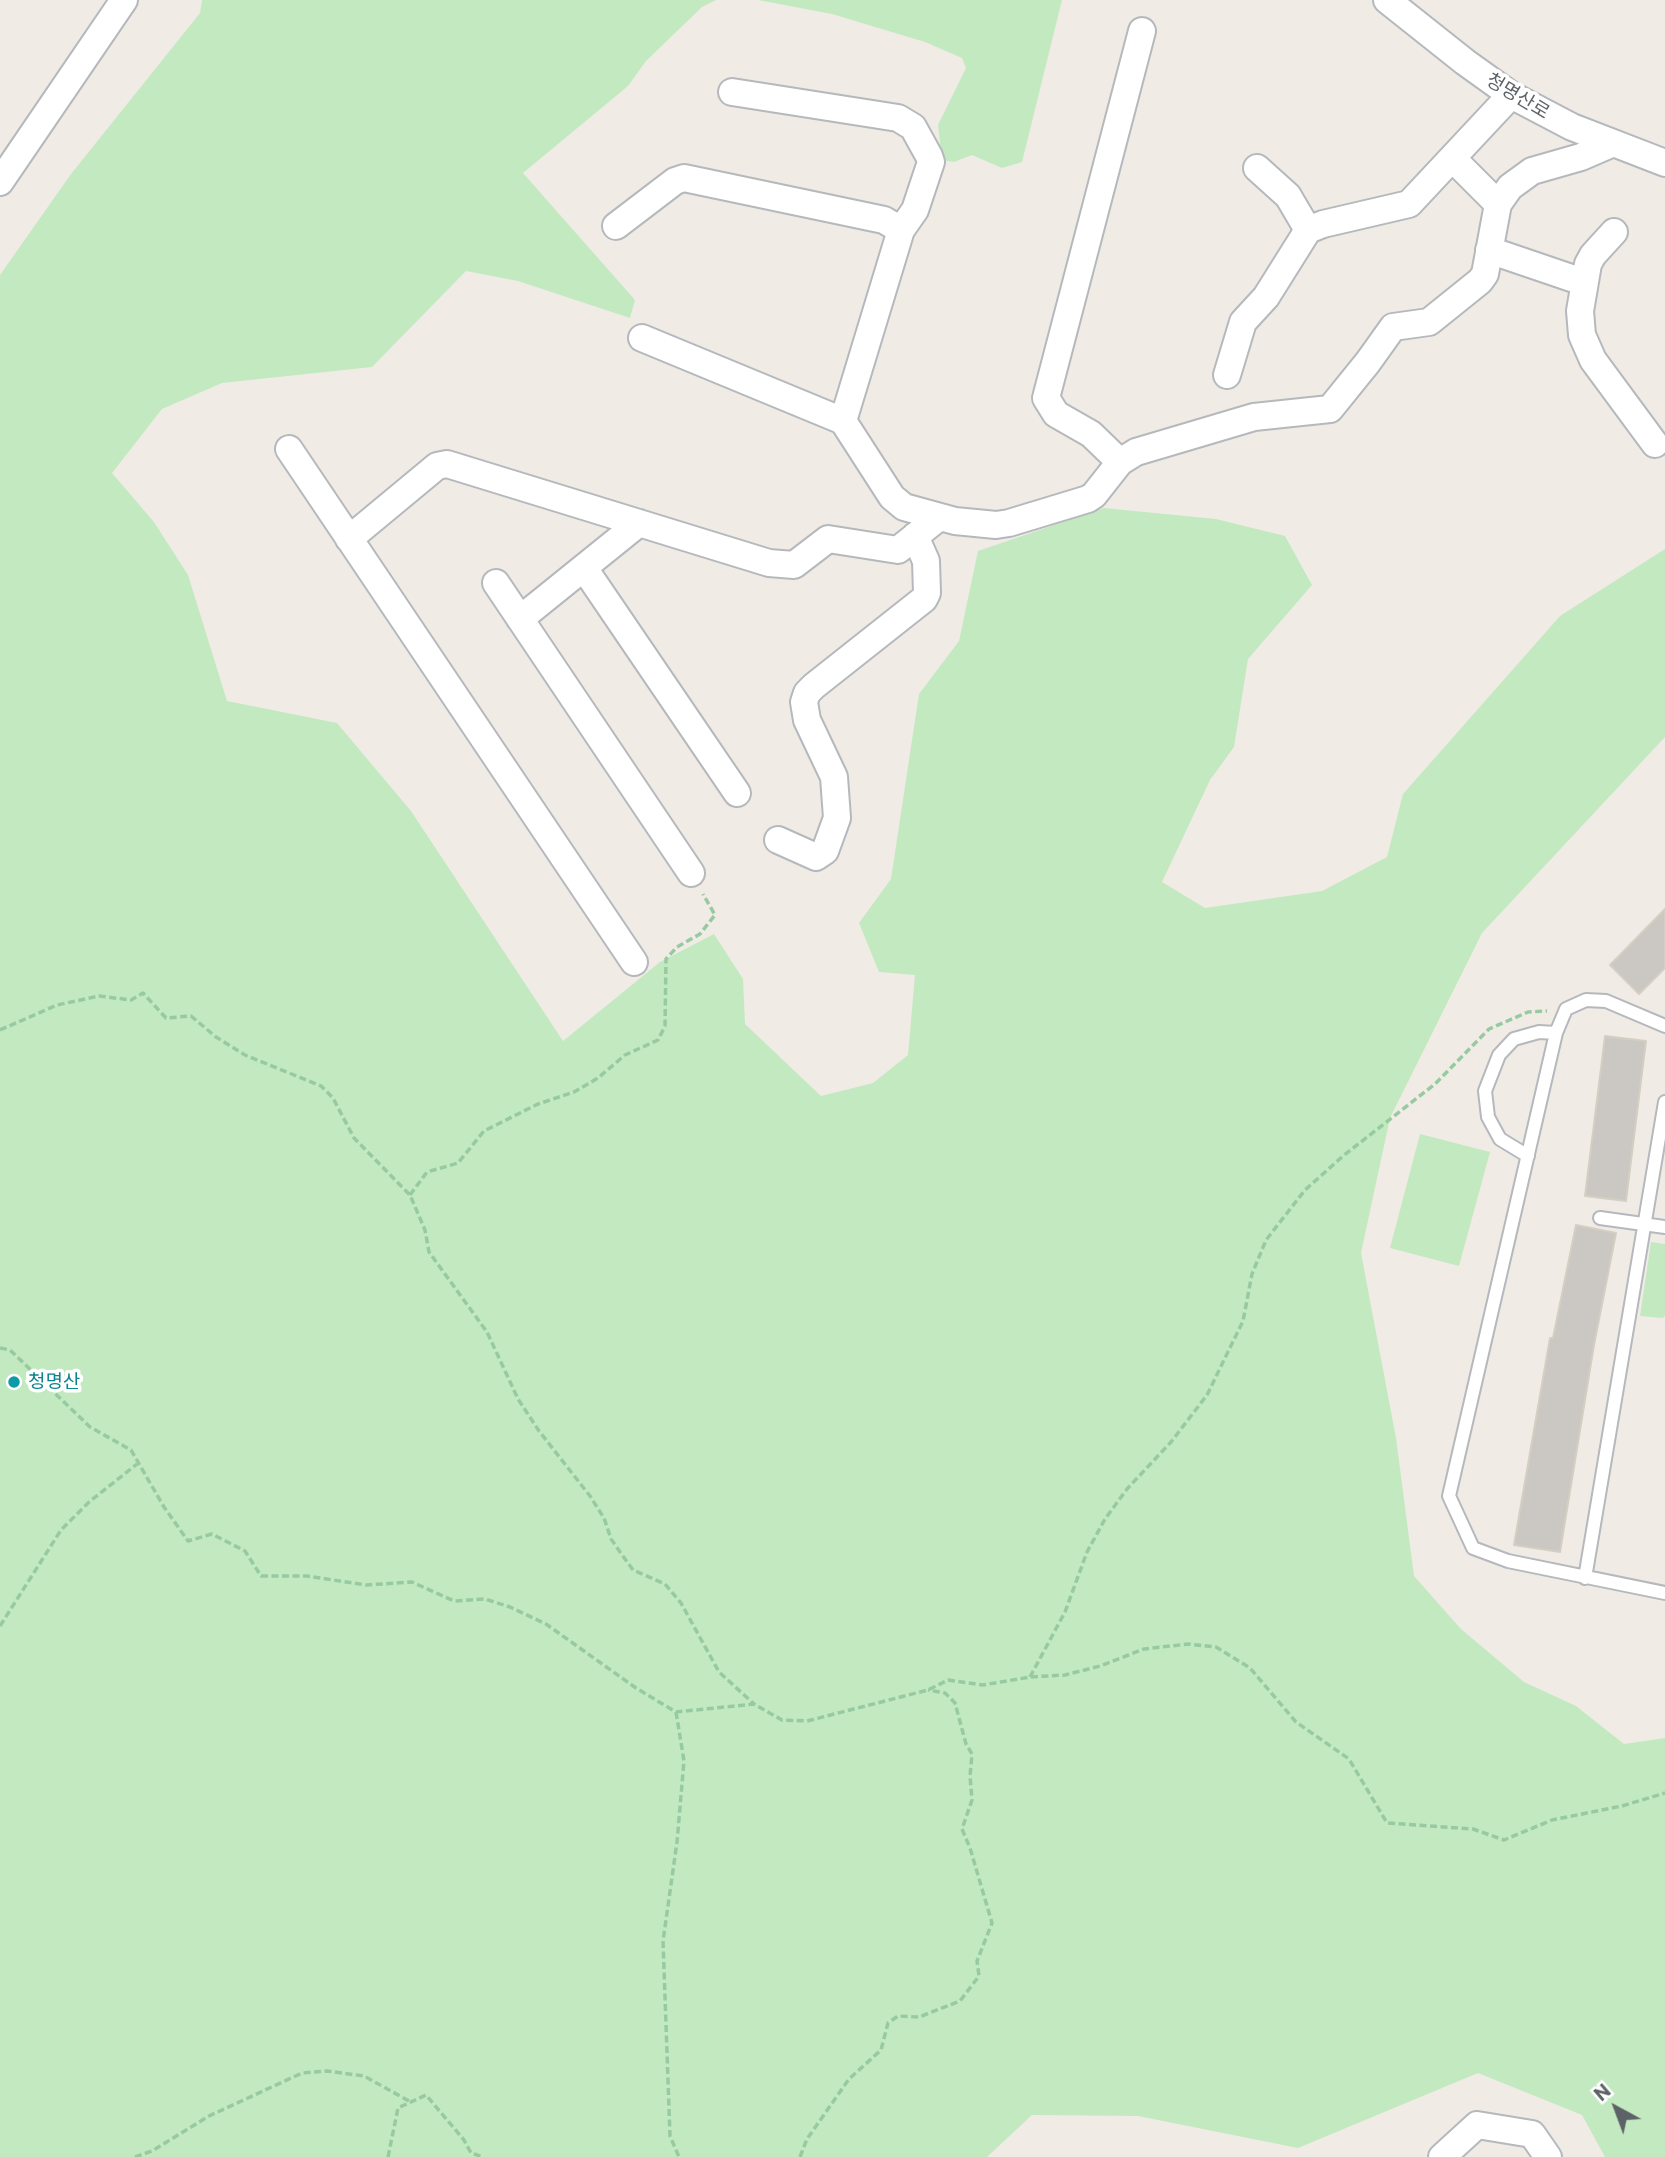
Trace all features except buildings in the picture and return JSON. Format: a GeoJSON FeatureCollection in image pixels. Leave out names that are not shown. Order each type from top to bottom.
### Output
{"type":"FeatureCollection","features":[{"type":"Feature","properties":{"kind":"street"},"geometry":{"type":"LineString","coordinates":[[0,182],[8,152],[124,0]]}},
{"type":"Feature","properties":{"kind":"street","name":"청명산로"},"geometry":{"type":"LineString","coordinates":[[1388,0],[1465,62],[1511,94],[1562,122],[1611,144],[1665,163]]}},
{"type":"Feature","properties":{"kind":"street"},"geometry":{"type":"LineString","coordinates":[[1120,462],[1091,434],[1056,414],[1046,398],[1142,31]]}},
{"type":"Feature","properties":{"kind":"street"},"geometry":{"type":"LineString","coordinates":[[732,92],[906,121],[913,127],[930,162],[915,210],[901,230],[843,421]]}},
{"type":"Feature","properties":{"kind":"street"},"geometry":{"type":"LineString","coordinates":[[1227,375],[1243,322],[1266,297],[1308,230],[1409,204],[1511,94]]}},
{"type":"Feature","properties":{"kind":"street"},"geometry":{"type":"LineString","coordinates":[[642,338],[843,421],[897,502],[938,518],[996,525],[1088,499],[1120,462],[1136,453],[1254,417],[1330,409],[1393,327],[1429,322],[1480,281],[1485,274],[1498,204],[1510,187],[1532,171],[1581,157],[1611,144]]}},
{"type":"Feature","properties":{"kind":"street"},"geometry":{"type":"LineString","coordinates":[[1452,158],[1498,204]]}},
{"type":"Feature","properties":{"kind":"street"},"geometry":{"type":"LineString","coordinates":[[1257,168],[1287,197],[1308,230]]}},
{"type":"Feature","properties":{"kind":"street"},"geometry":{"type":"LineString","coordinates":[[616,226],[675,181],[684,178],[884,220],[901,230]]}},
{"type":"Feature","properties":{"kind":"street"},"geometry":{"type":"LineString","coordinates":[[1614,232],[1593,256],[1583,282],[1580,311],[1582,335],[1593,360],[1656,444]]}},
{"type":"Feature","properties":{"kind":"street"},"geometry":{"type":"LineString","coordinates":[[1489,250],[1583,282]]}},
{"type":"Feature","properties":{"kind":"street"},"geometry":{"type":"LineString","coordinates":[[289,449],[635,962]]}},
{"type":"Feature","properties":{"kind":"street"},"geometry":{"type":"LineString","coordinates":[[349,538],[437,466],[447,464],[769,563],[794,565],[828,539],[898,550],[938,518]]}},
{"type":"Feature","properties":{"kind":"street"},"geometry":{"type":"LineString","coordinates":[[520,619],[639,523]]}},
{"type":"Feature","properties":{"kind":"street"},"geometry":{"type":"LineString","coordinates":[[778,840],[816,857],[825,851],[837,817],[834,777],[807,720],[804,702],[807,693],[814,686],[924,599],[927,593],[926,561],[915,536]]}},
{"type":"Feature","properties":{"kind":"street"},"geometry":{"type":"LineString","coordinates":[[584,568],[737,793]]}},
{"type":"Feature","properties":{"kind":"street"},"geometry":{"type":"LineString","coordinates":[[496,583],[691,873]]}},
{"type":"Feature","properties":{"kind":"street"},"geometry":{"type":"LineString","coordinates":[[1442,2157],[1477,2125],[1532,2134],[1548,2157]]}},
{"type":"Feature","properties":{"kind":"lane"},"geometry":{"type":"LineString","coordinates":[[1665,1026],[1606,1001],[1586,1000],[1566,1009],[1556,1033],[1449,1496],[1473,1548],[1508,1561],[1665,1593]]}},
{"type":"Feature","properties":{"kind":"lane"},"geometry":{"type":"LineString","coordinates":[[1528,1156],[1500,1139],[1488,1117],[1485,1091],[1499,1055],[1514,1039],[1539,1032],[1556,1033]]}},
{"type":"Feature","properties":{"kind":"lane"},"geometry":{"type":"LineString","coordinates":[[1585,1578],[1665,1102]]}},
{"type":"Feature","properties":{"kind":"lane"},"geometry":{"type":"LineString","coordinates":[[1600,1218],[1665,1227]]}},
{"type":"Feature","properties":{"kind":"path"},"geometry":{"type":"LineString","coordinates":[[410,1195],[427,1172],[458,1163],[484,1131],[538,1104],[574,1093],[598,1078],[625,1055],[658,1040],[665,1026],[666,959],[677,947],[700,934],[715,915],[691,873]]}},
{"type":"Feature","properties":{"kind":"path"},"geometry":{"type":"LineString","coordinates":[[0,1030],[57,1005],[99,996],[131,1000],[144,993],[166,1018],[191,1016],[216,1038],[245,1055],[321,1086],[333,1098],[354,1138],[410,1195],[425,1230],[429,1252],[487,1332],[518,1399],[539,1432],[590,1496],[604,1518],[611,1539],[633,1570],[665,1584],[681,1603],[719,1672],[754,1704],[782,1720],[807,1721],[928,1690],[948,1680],[983,1685],[1030,1677],[1065,1675],[1100,1666],[1144,1648],[1188,1644],[1216,1647],[1250,1668],[1296,1722],[1349,1759],[1387,1823],[1473,1829],[1504,1840],[1552,1820],[1622,1806],[1665,1793]]}},
{"type":"Feature","properties":{"kind":"path"},"geometry":{"type":"LineString","coordinates":[[1030,1677],[1065,1612],[1087,1552],[1105,1519],[1207,1395],[1243,1321],[1252,1273],[1266,1240],[1305,1190],[1343,1156],[1435,1084],[1489,1029],[1528,1012],[1566,1009]]}},
{"type":"Feature","properties":{"kind":"path"},"geometry":{"type":"LineString","coordinates":[[0,1348],[10,1350],[90,1427],[131,1450],[164,1507],[188,1541],[212,1534],[245,1550],[261,1576],[307,1576],[366,1585],[412,1582],[454,1601],[485,1600],[510,1607],[546,1624],[636,1688],[676,1712],[754,1704]]}},
{"type":"Feature","properties":{"kind":"path"},"geometry":{"type":"LineString","coordinates":[[0,1626],[61,1530],[89,1502],[138,1463]]}},
{"type":"Feature","properties":{"kind":"path"},"geometry":{"type":"LineString","coordinates":[[800,2157],[807,2140],[849,2079],[881,2050],[888,2023],[898,2016],[919,2017],[960,2001],[979,1976],[977,1961],[992,1923],[962,1829],[972,1800],[972,1754],[966,1744],[955,1703],[945,1693],[928,1690]]}},
{"type":"Feature","properties":{"kind":"path"},"geometry":{"type":"LineString","coordinates":[[676,1712],[684,1761],[677,1842],[663,1941],[670,2136],[679,2157]]}},
{"type":"Feature","properties":{"kind":"path"},"geometry":{"type":"LineString","coordinates":[[135,2157],[152,2151],[209,2116],[302,2073],[327,2071],[364,2076],[410,2101]]}},
{"type":"Feature","properties":{"kind":"path"},"geometry":{"type":"LineString","coordinates":[[388,2157],[398,2108],[426,2095],[464,2140],[471,2153],[483,2157]]}},
{"type":"Feature","properties":{"kind":"green space"},"geometry":{"type":"Polygon","coordinates":[[[202,0],[716,0],[702,7],[646,61],[628,86],[523,173],[635,300],[630,318],[518,281],[466,271],[372,367],[222,383],[162,409],[112,473],[154,522],[188,575],[227,701],[337,723],[411,811],[563,1041],[660,962],[714,934],[743,979],[745,1024],[821,1096],[873,1083],[908,1055],[915,975],[879,972],[859,923],[891,879],[919,694],[959,641],[978,551],[1104,508],[1216,519],[1285,536],[1312,585],[1248,659],[1234,747],[1210,780],[1162,882],[1205,908],[1322,891],[1387,857],[1403,794],[1560,616],[1665,549],[1665,737],[1482,933],[1390,1118],[1361,1253],[1396,1438],[1414,1576],[1461,1629],[1524,1682],[1576,1706],[1624,1744],[1665,1738],[1665,2157],[1605,2157],[1582,2115],[1478,2073],[1298,2148],[1138,2116],[1032,2115],[987,2157],[0,2157],[0,275],[71,174],[200,13],[202,0]]]}},
{"type":"Feature","properties":{"kind":"green space"},"geometry":{"type":"Polygon","coordinates":[[[758,0],[1062,0],[1022,162],[1002,168],[972,155],[954,162],[942,160],[938,125],[966,68],[962,58],[925,42],[832,14],[758,0]]]}},
{"type":"Feature","properties":{"kind":"green space"},"geometry":{"type":"Polygon","coordinates":[[[1420,1134],[1490,1152],[1459,1266],[1390,1248],[1420,1134]]]}},
{"type":"Feature","properties":{"kind":"green space"},"geometry":{"type":"Polygon","coordinates":[[[1651,1242],[1665,1244],[1663,1318],[1640,1316],[1651,1242]]]}},
{"type":"Feature","properties":{"kind":"place","name":"청명산"},"geometry":{"type":"Point","coordinates":[14,1382]}}]}
